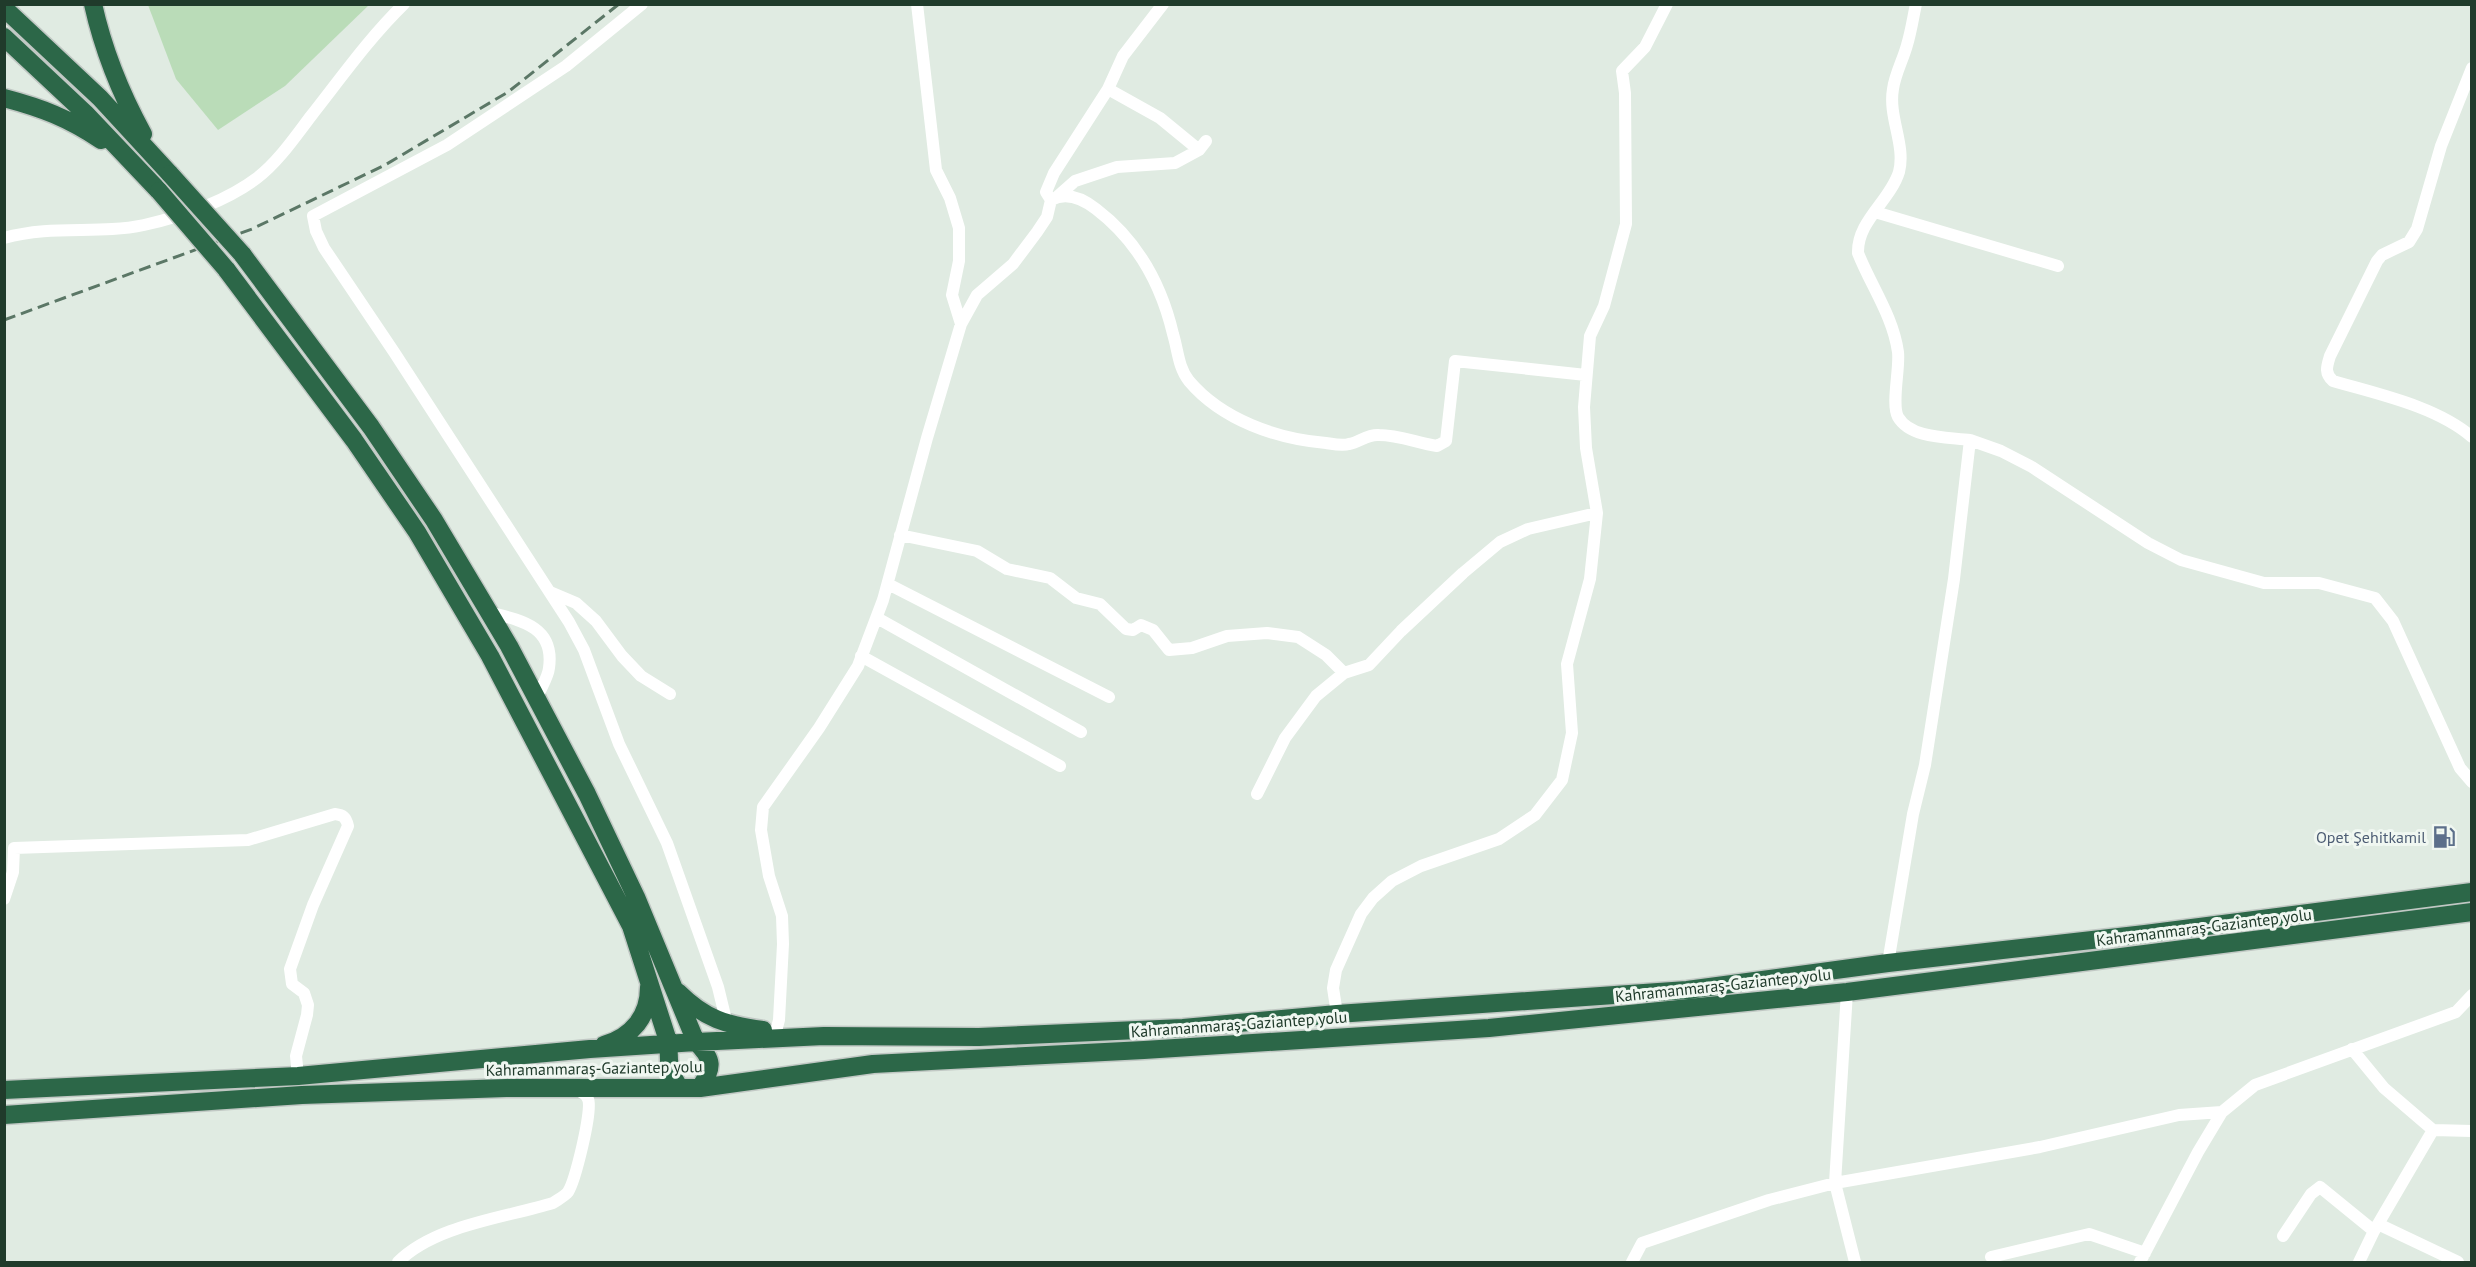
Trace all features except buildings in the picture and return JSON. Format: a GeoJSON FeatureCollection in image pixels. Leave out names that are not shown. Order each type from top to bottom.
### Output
{"type":"FeatureCollection","features":[{"type":"Feature","properties":{"kind":"highway"},"geometry":{"type":"LineString","coordinates":[[93,4],[114,70],[131,112],[168,171]]}},
{"type":"Feature","properties":{"kind":"highway"},"geometry":{"type":"LineString","coordinates":[[4,8],[100,98],[242,254],[372,427],[434,520],[537,698],[621,866],[696,1042],[711,1061],[708,1074],[700,1088]]}},
{"type":"Feature","properties":{"kind":"highway"},"geometry":{"type":"LineString","coordinates":[[4,37],[85,112],[159,191],[226,269],[354,440],[417,532],[490,656],[631,926],[669,1044],[668,1064],[671,1076],[679,1087]]}},
{"type":"Feature","properties":{"kind":"highway"},"geometry":{"type":"LineString","coordinates":[[4,98],[71,120],[137,168]]}},
{"type":"Feature","properties":{"kind":"highway","name":"Kahramanmaraş-Gaziantep yolu"},"geometry":{"type":"LineString","coordinates":[[4,1090],[298,1076],[590,1049],[696,1042],[824,1036],[979,1037],[1122,1032],[1337,1014],[1687,990],[1888,963],[2145,934],[2472,892]]}},
{"type":"Feature","properties":{"kind":"highway","name":"Kahramanmaraş-Gaziantep yolu"},"geometry":{"type":"LineString","coordinates":[[4,1115],[302,1095],[571,1088],[700,1088],[873,1064],[1144,1050],[1489,1028],[1847,992],[2472,912]]}},
{"type":"Feature","properties":{"kind":"highway"},"geometry":{"type":"LineString","coordinates":[[590,1049],[612,1042],[628,1033],[642,1019],[649,1000],[649,979]]}},
{"type":"Feature","properties":{"kind":"highway"},"geometry":{"type":"LineString","coordinates":[[672,986],[691,1005],[709,1017],[727,1024],[824,1036]]}},
{"type":"Feature","properties":{"kind":"street"},"geometry":{"type":"LineString","coordinates":[[4,238],[25,232],[56,229],[112,229],[143,225],[188,212],[234,194],[259,176],[288,146],[356,57],[405,4]]}},
{"type":"Feature","properties":{"kind":"street"},"geometry":{"type":"LineString","coordinates":[[642,4],[566,66],[447,145],[313,216],[316,231],[324,248],[550,592],[584,650],[619,744],[667,843],[718,987],[727,1024]]}},
{"type":"Feature","properties":{"kind":"street"},"geometry":{"type":"LineString","coordinates":[[917,4],[936,170],[950,198],[959,228],[959,261],[952,296],[961,324]]}},
{"type":"Feature","properties":{"kind":"street"},"geometry":{"type":"LineString","coordinates":[[1163,4],[1123,56],[1108,89],[1054,173],[1046,192],[1054,198],[1081,198],[1117,225],[1145,261],[1156,282],[1174,336],[1178,359],[1187,379],[1216,406],[1260,429],[1301,441],[1348,445],[1369,436],[1380,435],[1437,446],[1446,441],[1455,361],[1586,375]]}},
{"type":"Feature","properties":{"kind":"street"},"geometry":{"type":"LineString","coordinates":[[1337,1014],[1334,988],[1336,970],[1361,914],[1373,898],[1392,881],[1421,866],[1499,839],[1535,815],[1562,780],[1572,733],[1567,664],[1590,579],[1597,513],[1586,448],[1584,407],[1590,336],[1604,306],[1626,224],[1625,93],[1622,71],[1645,47],[1667,4]]}},
{"type":"Feature","properties":{"kind":"street"},"geometry":{"type":"LineString","coordinates":[[1916,4],[1893,89],[1893,114],[1900,153],[1899,170],[1892,188],[1862,231],[1858,243],[1858,253],[1884,306],[1897,342],[1900,364],[1897,416],[1915,432],[1970,440],[2001,451],[2032,467],[2148,543],[2181,560],[2264,583],[2319,583],[2375,598],[2393,621],[2460,768],[2472,782]]}},
{"type":"Feature","properties":{"kind":"street"},"geometry":{"type":"LineString","coordinates":[[2472,68],[2441,146],[2417,229],[2409,242],[2382,255],[2377,261],[2330,356],[2326,369],[2332,381],[2385,396],[2447,419],[2472,436]]}},
{"type":"Feature","properties":{"kind":"street"},"geometry":{"type":"LineString","coordinates":[[776,1031],[779,1020],[783,944],[782,916],[769,876],[761,830],[763,807],[819,728],[858,666],[888,584],[961,324],[977,295],[1013,264],[1037,232],[1047,217],[1054,198],[1075,181],[1117,167],[1175,163],[1203,146],[1160,117],[1108,89]]}},
{"type":"Feature","properties":{"kind":"street"},"geometry":{"type":"LineString","coordinates":[[1875,212],[2058,266]]}},
{"type":"Feature","properties":{"kind":"street"},"geometry":{"type":"LineString","coordinates":[[1888,963],[1913,814],[1925,765],[1954,579],[1970,440]]}},
{"type":"Feature","properties":{"kind":"street"},"geometry":{"type":"LineString","coordinates":[[1257,794],[1286,738],[1316,696],[1344,673],[1369,665],[1455,580],[1500,542],[1528,529],[1597,513]]}},
{"type":"Feature","properties":{"kind":"street"},"geometry":{"type":"LineString","coordinates":[[900,535],[977,551],[1007,569],[1050,578],[1076,598],[1100,604],[1126,629],[1133,630],[1141,625],[1153,630],[1169,650],[1192,648],[1227,636],[1267,633],[1298,637],[1326,655],[1344,673]]}},
{"type":"Feature","properties":{"kind":"street"},"geometry":{"type":"LineString","coordinates":[[888,584],[1109,697]]}},
{"type":"Feature","properties":{"kind":"street"},"geometry":{"type":"LineString","coordinates":[[550,592],[576,603],[596,621],[622,656],[641,676],[670,694]]}},
{"type":"Feature","properties":{"kind":"street"},"geometry":{"type":"LineString","coordinates":[[488,612],[515,618],[537,628],[548,642],[549,669],[537,698]]}},
{"type":"Feature","properties":{"kind":"street"},"geometry":{"type":"LineString","coordinates":[[877,618],[1081,732]]}},
{"type":"Feature","properties":{"kind":"street"},"geometry":{"type":"LineString","coordinates":[[861,656],[1060,766]]}},
{"type":"Feature","properties":{"kind":"street"},"geometry":{"type":"LineString","coordinates":[[4,899],[13,872],[14,848],[248,840],[335,813],[343,815],[347,819],[348,826],[313,905],[290,969],[292,984],[304,993],[308,1005],[297,1056],[298,1076]]}},
{"type":"Feature","properties":{"kind":"street"},"geometry":{"type":"LineString","coordinates":[[1847,992],[1835,1183],[1855,1263]]}},
{"type":"Feature","properties":{"kind":"street"},"geometry":{"type":"LineString","coordinates":[[1991,1257],[2089,1234],[2145,1259],[2198,1152],[2222,1112],[2255,1085],[2456,1012],[2472,995]]}},
{"type":"Feature","properties":{"kind":"street"},"geometry":{"type":"LineString","coordinates":[[2352,1049],[2385,1088],[2433,1130],[2472,1131]]}},
{"type":"Feature","properties":{"kind":"street"},"geometry":{"type":"LineString","coordinates":[[398,1263],[411,1250],[449,1232],[553,1203],[567,1193],[575,1174],[589,1111],[589,1100],[584,1093],[571,1088]]}},
{"type":"Feature","properties":{"kind":"street"},"geometry":{"type":"LineString","coordinates":[[589,1111],[606,1094],[621,1088]]}},
{"type":"Feature","properties":{"kind":"street"},"geometry":{"type":"LineString","coordinates":[[1632,1263],[1642,1243],[1769,1200],[1835,1183],[2040,1148],[2179,1115],[2222,1112]]}},
{"type":"Feature","properties":{"kind":"street"},"geometry":{"type":"LineString","coordinates":[[2359,1263],[2376,1227],[2433,1130]]}},
{"type":"Feature","properties":{"kind":"street"},"geometry":{"type":"LineString","coordinates":[[2283,1236],[2311,1194],[2320,1187],[2376,1227],[2458,1263]]}},
{"type":"Feature","properties":{"kind":"green space"},"geometry":{"type":"Polygon","coordinates":[[[148,4],[369,5],[285,86],[218,130],[176,79],[148,4]]]}},
{"type":"Feature","properties":{"kind":"railway"},"geometry":{"type":"LineString","coordinates":[[4,320],[252,229],[385,165],[508,92],[619,4]]}},
{"type":"Feature","properties":{"kind":"place","name":"Opet Şehitkamil"},"geometry":{"type":"Point","coordinates":[2444,837]}}]}
